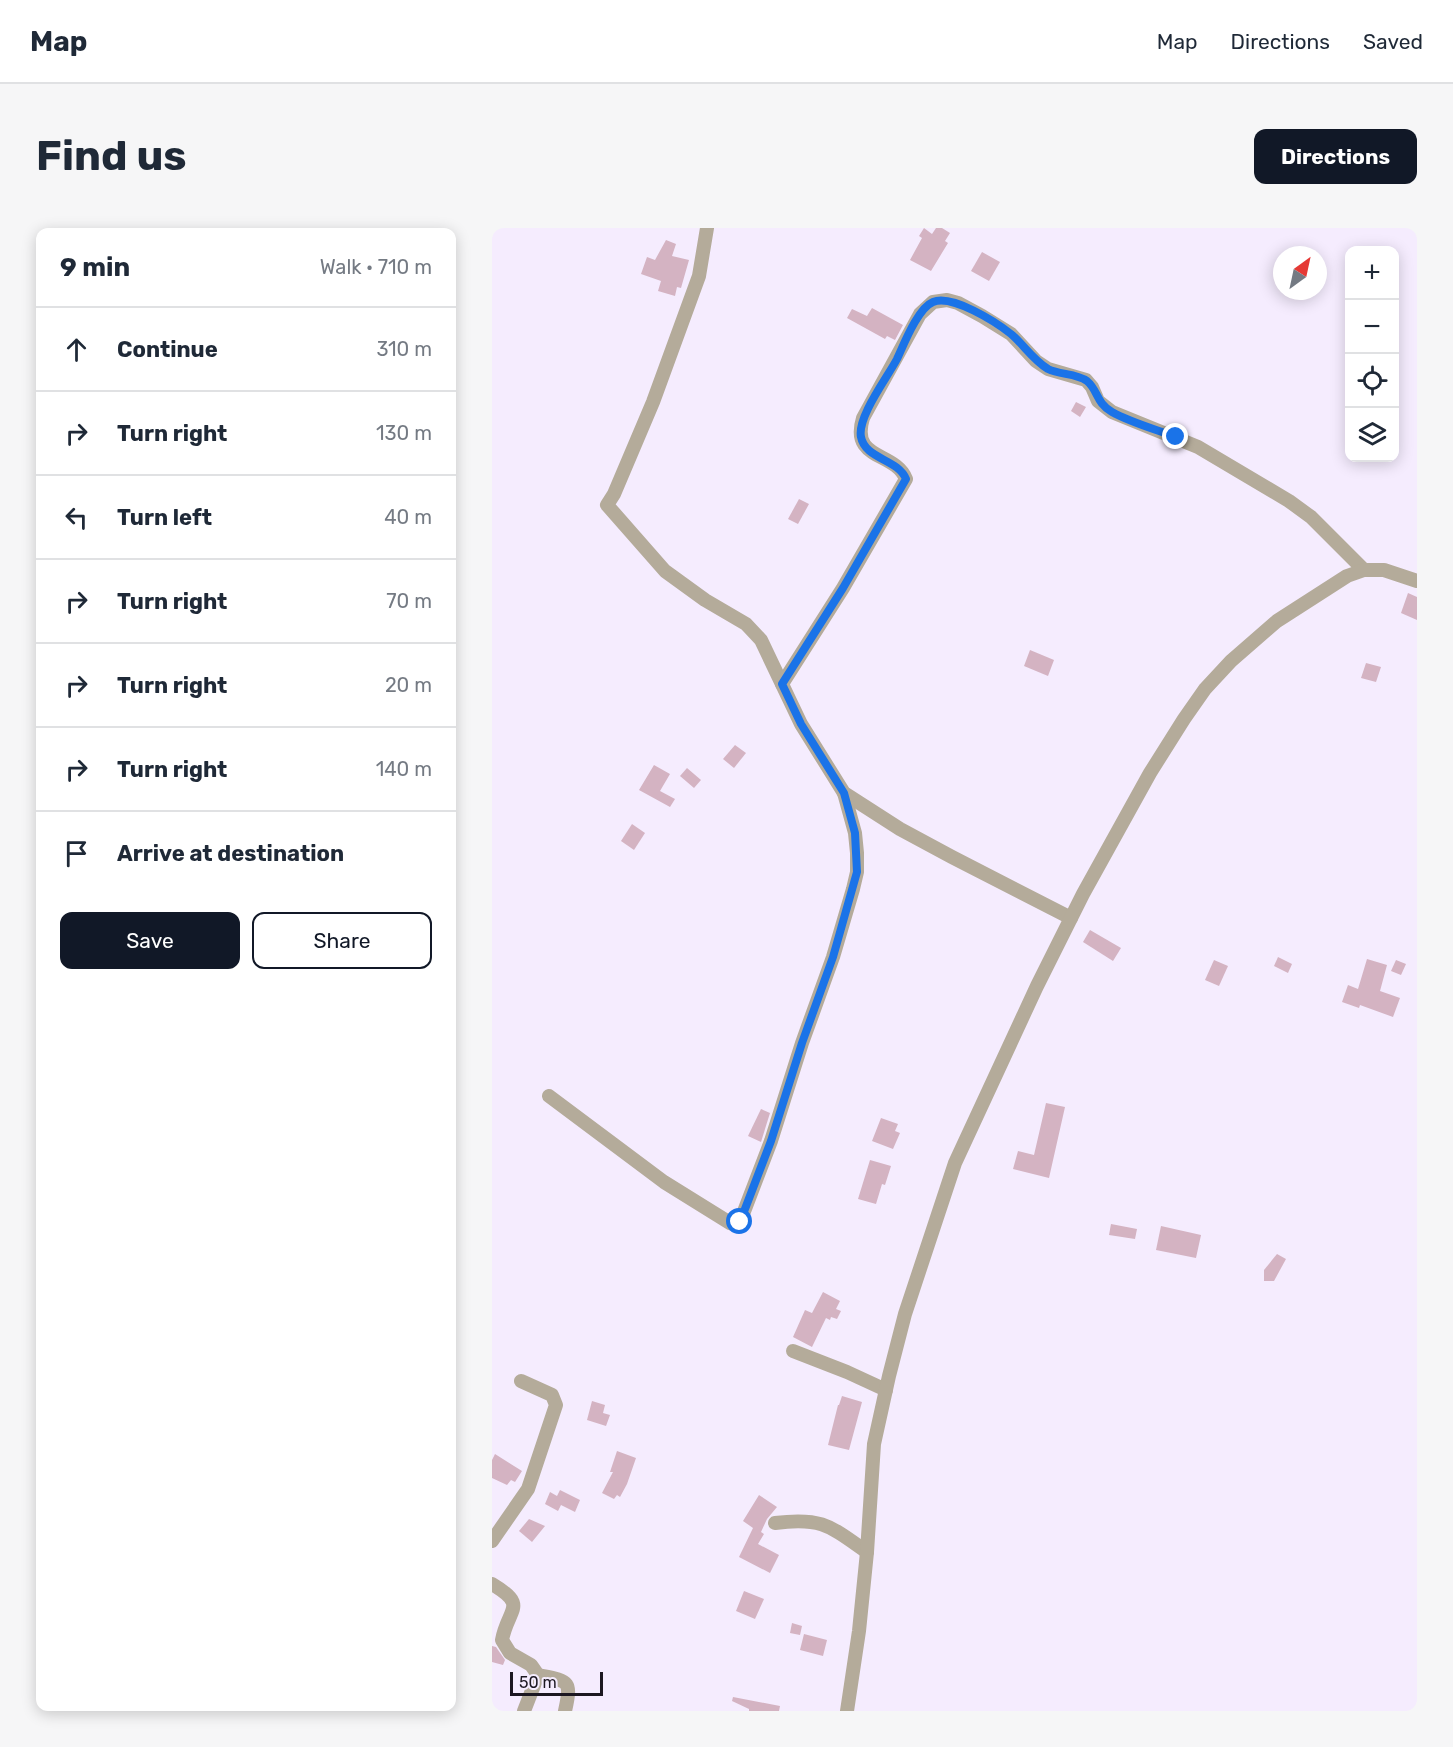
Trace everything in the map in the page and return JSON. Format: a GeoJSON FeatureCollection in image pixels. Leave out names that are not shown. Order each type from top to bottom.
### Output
{"type":"FeatureCollection","features":[{"type":"Feature","properties":{"kind":"street"},"geometry":{"type":"LineString","coordinates":[[549,1096],[664,1182],[736,1225],[740,1222],[771,1141],[802,1043],[833,957],[855,881],[857,853],[855,833],[844,793],[801,724],[761,640],[746,624],[705,600],[665,571],[607,505],[614,494],[653,402],[699,276],[707,228]]}},
{"type":"Feature","properties":{"kind":"street"},"geometry":{"type":"LineString","coordinates":[[782,684],[843,588],[906,479],[899,469],[864,445],[860,428],[863,418],[920,314],[933,302],[946,300],[958,303],[982,316],[1011,334],[1036,361],[1048,369],[1086,380],[1098,400],[1112,412],[1198,447],[1289,501],[1311,517],[1364,570]]}},
{"type":"Feature","properties":{"kind":"street"},"geometry":{"type":"LineString","coordinates":[[847,1711],[859,1631],[867,1552],[874,1444],[910,1299],[955,1163],[1071,918],[1150,773],[1184,719],[1230,662],[1277,621],[1347,576],[1364,570],[1384,570],[1417,581]]}},
{"type":"Feature","properties":{"kind":"street"},"geometry":{"type":"LineString","coordinates":[[844,793],[911,834],[1071,918]]}},
{"type":"Feature","properties":{"kind":"street"},"geometry":{"type":"LineString","coordinates":[[793,1351],[886,1389]]}},
{"type":"Feature","properties":{"kind":"street"},"geometry":{"type":"LineString","coordinates":[[492,1541],[528,1489],[556,1405],[552,1395],[520,1381]]}},
{"type":"Feature","properties":{"kind":"street"},"geometry":{"type":"LineString","coordinates":[[775,1523],[796,1520],[823,1523],[867,1552]]}},
{"type":"Feature","properties":{"kind":"street"},"geometry":{"type":"LineString","coordinates":[[492,1584],[513,1599],[514,1606],[502,1640],[510,1653],[531,1665],[538,1675],[560,1679],[567,1685],[570,1692],[565,1711]]}},
{"type":"Feature","properties":{"kind":"street"},"geometry":{"type":"LineString","coordinates":[[524,1711],[538,1675]]}},
{"type":"Feature","properties":{"kind":"building"},"geometry":{"type":"Polygon","coordinates":[[[924,228],[932,234],[936,228],[942,228],[950,233],[945,241],[948,243],[931,271],[910,260],[922,238],[919,236],[924,228]]]}},
{"type":"Feature","properties":{"kind":"building"},"geometry":{"type":"Polygon","coordinates":[[[666,240],[676,244],[672,256],[689,260],[681,288],[677,287],[675,296],[658,291],[661,281],[641,274],[647,257],[655,260],[666,240]]]}},
{"type":"Feature","properties":{"kind":"building"},"geometry":{"type":"Polygon","coordinates":[[[982,252],[1000,262],[989,281],[971,271],[982,252]]]}},
{"type":"Feature","properties":{"kind":"building"},"geometry":{"type":"Polygon","coordinates":[[[872,308],[903,325],[895,340],[887,336],[885,339],[847,318],[852,309],[867,316],[872,308]]]}},
{"type":"Feature","properties":{"kind":"building"},"geometry":{"type":"Polygon","coordinates":[[[1076,402],[1086,407],[1080,417],[1071,411],[1076,402]]]}},
{"type":"Feature","properties":{"kind":"building"},"geometry":{"type":"Polygon","coordinates":[[[799,499],[809,504],[798,524],[788,519],[799,499]]]}},
{"type":"Feature","properties":{"kind":"building"},"geometry":{"type":"Polygon","coordinates":[[[1408,593],[1417,597],[1417,620],[1401,613],[1408,593]]]}},
{"type":"Feature","properties":{"kind":"building"},"geometry":{"type":"Polygon","coordinates":[[[1030,650],[1054,660],[1048,676],[1024,666],[1030,650]]]}},
{"type":"Feature","properties":{"kind":"building"},"geometry":{"type":"Polygon","coordinates":[[[1366,663],[1381,667],[1376,682],[1361,678],[1366,663]]]}},
{"type":"Feature","properties":{"kind":"building"},"geometry":{"type":"Polygon","coordinates":[[[735,745],[746,753],[734,768],[723,759],[735,745]]]}},
{"type":"Feature","properties":{"kind":"building"},"geometry":{"type":"Polygon","coordinates":[[[654,765],[670,774],[660,791],[675,799],[670,807],[639,790],[654,765]]]}},
{"type":"Feature","properties":{"kind":"building"},"geometry":{"type":"Polygon","coordinates":[[[687,768],[701,780],[694,788],[680,776],[687,768]]]}},
{"type":"Feature","properties":{"kind":"building"},"geometry":{"type":"Polygon","coordinates":[[[632,824],[645,833],[634,850],[621,841],[632,824]]]}},
{"type":"Feature","properties":{"kind":"building"},"geometry":{"type":"Polygon","coordinates":[[[1090,930],[1121,948],[1113,961],[1083,942],[1090,930]]]}},
{"type":"Feature","properties":{"kind":"building"},"geometry":{"type":"Polygon","coordinates":[[[1278,957],[1292,964],[1288,973],[1274,966],[1278,957]]]}},
{"type":"Feature","properties":{"kind":"building"},"geometry":{"type":"Polygon","coordinates":[[[1367,959],[1387,965],[1380,991],[1400,998],[1393,1017],[1360,1005],[1359,1008],[1342,1002],[1348,985],[1358,989],[1367,959]]]}},
{"type":"Feature","properties":{"kind":"building"},"geometry":{"type":"Polygon","coordinates":[[[1214,960],[1228,966],[1219,986],[1205,980],[1214,960]]]}},
{"type":"Feature","properties":{"kind":"building"},"geometry":{"type":"Polygon","coordinates":[[[1396,960],[1406,964],[1401,975],[1391,971],[1396,960]]]}},
{"type":"Feature","properties":{"kind":"building"},"geometry":{"type":"Polygon","coordinates":[[[1046,1103],[1065,1107],[1049,1178],[1013,1169],[1018,1151],[1034,1155],[1046,1103]]]}},
{"type":"Feature","properties":{"kind":"building"},"geometry":{"type":"Polygon","coordinates":[[[761,1109],[770,1113],[761,1142],[748,1136],[761,1109]]]}},
{"type":"Feature","properties":{"kind":"building"},"geometry":{"type":"Polygon","coordinates":[[[881,1118],[898,1124],[895,1131],[900,1133],[893,1149],[872,1141],[881,1118]]]}},
{"type":"Feature","properties":{"kind":"building"},"geometry":{"type":"Polygon","coordinates":[[[870,1160],[891,1166],[876,1204],[858,1199],[870,1160]]]}},
{"type":"Feature","properties":{"kind":"building"},"geometry":{"type":"Polygon","coordinates":[[[1111,1224],[1137,1229],[1135,1239],[1109,1235],[1111,1224]]]}},
{"type":"Feature","properties":{"kind":"building"},"geometry":{"type":"Polygon","coordinates":[[[1161,1226],[1201,1235],[1196,1258],[1156,1250],[1161,1226]]]}},
{"type":"Feature","properties":{"kind":"building"},"geometry":{"type":"Polygon","coordinates":[[[1277,1254],[1286,1259],[1274,1281],[1264,1281],[1264,1270],[1277,1254]]]}},
{"type":"Feature","properties":{"kind":"building"},"geometry":{"type":"Polygon","coordinates":[[[823,1292],[840,1301],[836,1309],[841,1311],[837,1319],[826,1318],[812,1347],[793,1337],[805,1310],[812,1313],[823,1292]]]}},
{"type":"Feature","properties":{"kind":"building"},"geometry":{"type":"Polygon","coordinates":[[[842,1396],[862,1402],[849,1450],[828,1445],[842,1396]]]}},
{"type":"Feature","properties":{"kind":"building"},"geometry":{"type":"Polygon","coordinates":[[[592,1401],[605,1405],[603,1413],[610,1415],[606,1426],[587,1420],[592,1401]]]}},
{"type":"Feature","properties":{"kind":"building"},"geometry":{"type":"Polygon","coordinates":[[[617,1451],[636,1458],[627,1484],[620,1497],[617,1495],[614,1499],[602,1493],[613,1472],[610,1472],[617,1451]]]}},
{"type":"Feature","properties":{"kind":"building"},"geometry":{"type":"Polygon","coordinates":[[[495,1454],[522,1471],[515,1482],[511,1480],[507,1485],[492,1478],[492,1460],[495,1454]]]}},
{"type":"Feature","properties":{"kind":"building"},"geometry":{"type":"Polygon","coordinates":[[[560,1490],[580,1500],[575,1512],[561,1505],[558,1511],[545,1504],[550,1492],[557,1496],[560,1490]]]}},
{"type":"Feature","properties":{"kind":"building"},"geometry":{"type":"Polygon","coordinates":[[[759,1495],[777,1507],[767,1519],[761,1532],[764,1534],[758,1544],[779,1555],[770,1573],[739,1557],[753,1528],[743,1521],[759,1495]]]}},
{"type":"Feature","properties":{"kind":"building"},"geometry":{"type":"Polygon","coordinates":[[[529,1519],[545,1526],[532,1542],[519,1531],[529,1519]]]}},
{"type":"Feature","properties":{"kind":"building"},"geometry":{"type":"Polygon","coordinates":[[[744,1591],[764,1599],[755,1619],[736,1611],[744,1591]]]}},
{"type":"Feature","properties":{"kind":"building"},"geometry":{"type":"Polygon","coordinates":[[[792,1623],[802,1626],[800,1635],[790,1633],[792,1623]]]}},
{"type":"Feature","properties":{"kind":"building"},"geometry":{"type":"Polygon","coordinates":[[[804,1634],[827,1640],[823,1656],[800,1650],[804,1634]]]}},
{"type":"Feature","properties":{"kind":"building"},"geometry":{"type":"Polygon","coordinates":[[[492,1646],[496,1647],[505,1660],[503,1665],[492,1662],[492,1646]]]}},
{"type":"Feature","properties":{"kind":"building"},"geometry":{"type":"Polygon","coordinates":[[[733,1697],[780,1706],[779,1711],[749,1711],[732,1701],[733,1697]]]}},
{"type":"Feature","properties":{"kind":"route"},"geometry":{"type":"LineString","coordinates":[[740,1222],[771,1141],[802,1043],[833,957],[857,872],[855,833],[844,793],[801,724],[782,684],[843,588],[906,479],[903,472],[864,445],[860,428],[863,418],[920,314],[933,302],[946,300],[958,303],[1011,334],[1036,361],[1048,369],[1086,380],[1098,400],[1112,412],[1176,437]]}}]}
